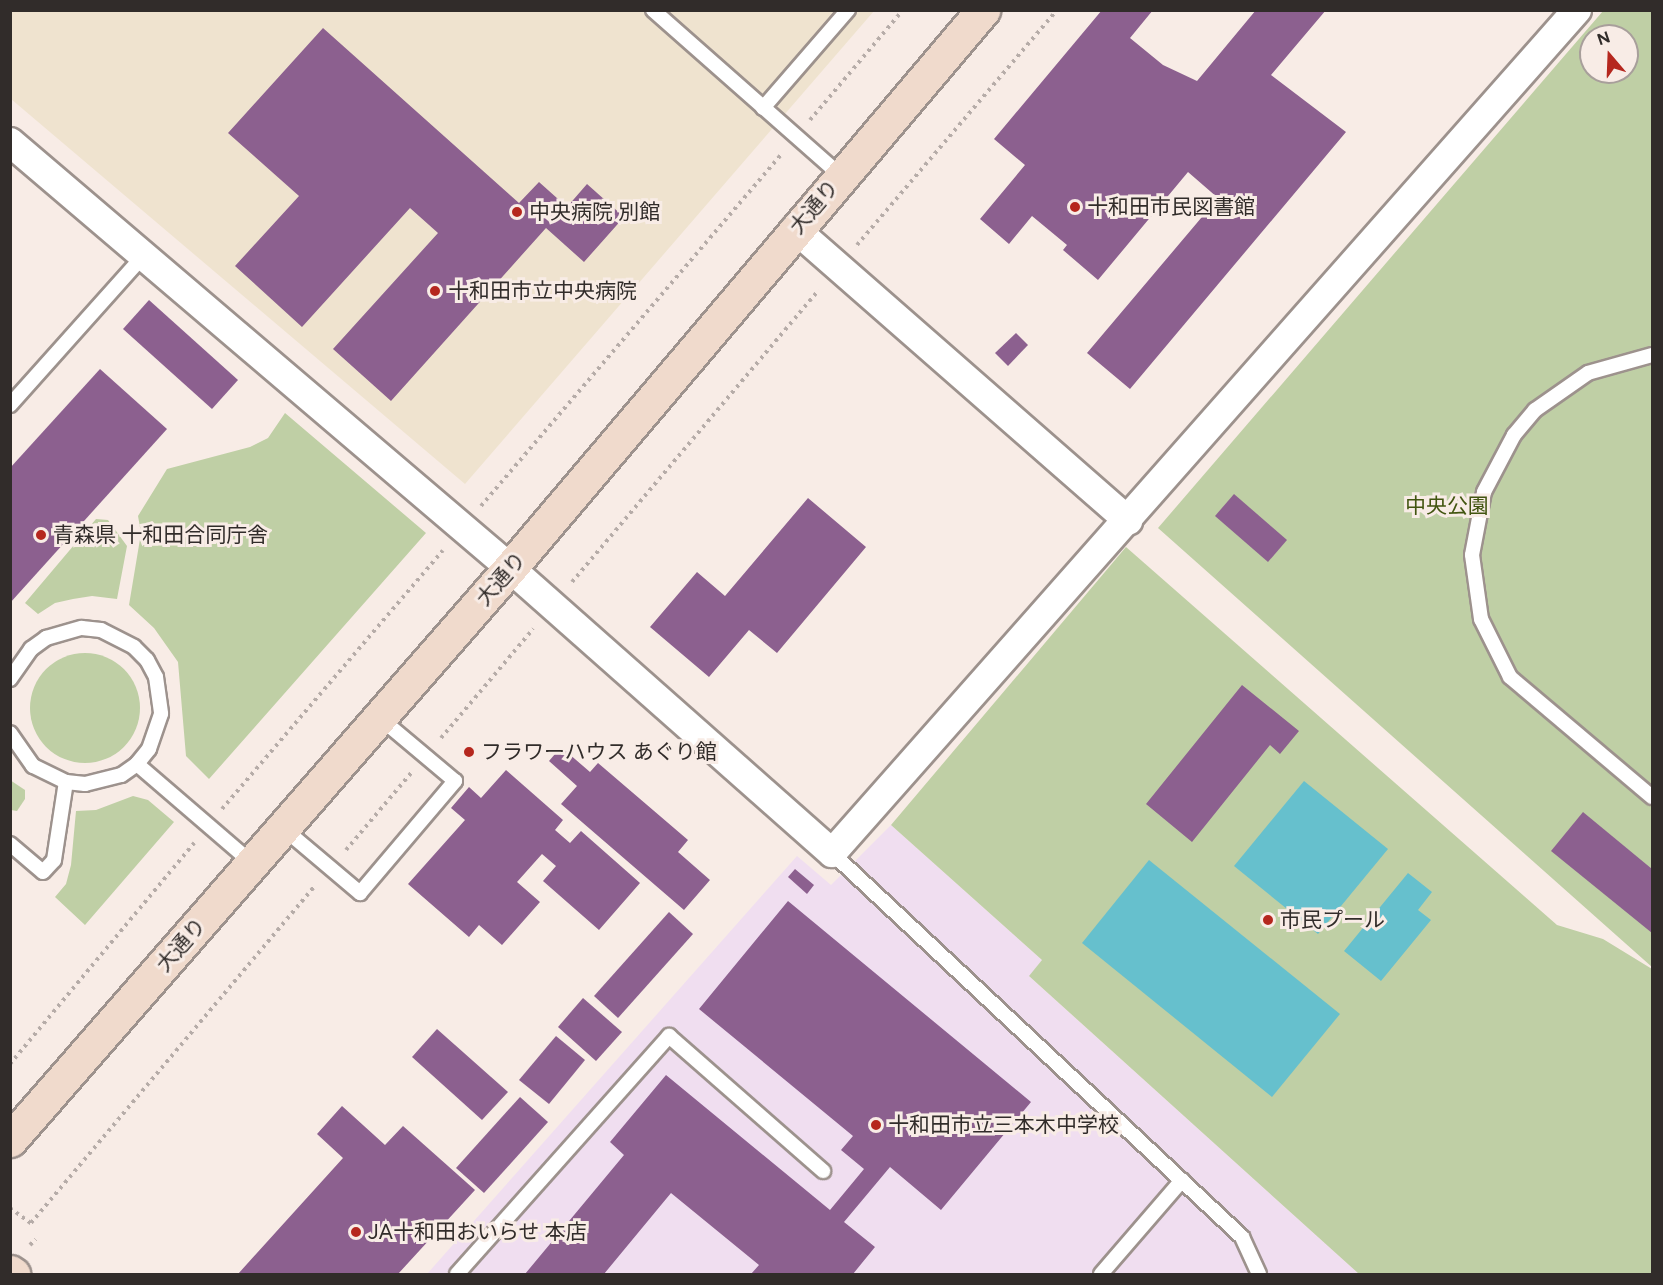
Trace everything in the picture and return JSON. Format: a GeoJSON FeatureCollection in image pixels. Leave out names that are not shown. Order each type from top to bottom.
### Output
{"type":"FeatureCollection","features":[{"type":"Feature","properties":{"kind":"street","name":"大通り"},"geometry":{"type":"LineString","coordinates":[[10,1140],[510,568],[840,175],[983,10]]}},
{"type":"Feature","properties":{"kind":"street"},"geometry":{"type":"LineString","coordinates":[[10,142],[510,568],[832,853],[1128,521],[1577,10]]}},
{"type":"Feature","properties":{"kind":"street"},"geometry":{"type":"LineString","coordinates":[[795,229],[1128,521]]}},
{"type":"Feature","properties":{"kind":"lane"},"geometry":{"type":"LineString","coordinates":[[653,10],[840,175]]}},
{"type":"Feature","properties":{"kind":"lane"},"geometry":{"type":"LineString","coordinates":[[763,108],[848,10]]}},
{"type":"Feature","properties":{"kind":"lane"},"geometry":{"type":"LineString","coordinates":[[10,405],[144,255]]}},
{"type":"Feature","properties":{"kind":"lane"},"geometry":{"type":"LineString","coordinates":[[1653,355],[1588,373],[1535,410],[1514,435],[1492,472],[1475,523],[1472,555],[1482,619],[1510,676],[1653,797]]}},
{"type":"Feature","properties":{"kind":"lane"},"geometry":{"type":"LineString","coordinates":[[10,679],[31,649],[63,631],[101,630],[134,647],[156,677],[161,696],[157,732],[137,764],[104,781],[66,782],[33,766],[10,733]]}},
{"type":"Feature","properties":{"kind":"lane"},"geometry":{"type":"LineString","coordinates":[[283,828],[360,893],[455,781],[380,717]]}},
{"type":"Feature","properties":{"kind":"lane"},"geometry":{"type":"LineString","coordinates":[[137,764],[252,863]]}},
{"type":"Feature","properties":{"kind":"lane"},"geometry":{"type":"LineString","coordinates":[[10,844],[43,872],[54,860],[66,782]]}},
{"type":"Feature","properties":{"kind":"lane"},"geometry":{"type":"LineString","coordinates":[[832,853],[1242,1237],[1259,1275]]}},
{"type":"Feature","properties":{"kind":"lane"},"geometry":{"type":"LineString","coordinates":[[457,1275],[669,1036],[823,1171]]}},
{"type":"Feature","properties":{"kind":"lane"},"geometry":{"type":"LineString","coordinates":[[1101,1275],[1182,1180]]}},
{"type":"Feature","properties":{"kind":"path"},"geometry":{"type":"LineString","coordinates":[[10,1064],[208,826],[903,10]]}},
{"type":"Feature","properties":{"kind":"path"},"geometry":{"type":"LineString","coordinates":[[10,1208],[31,1223]]}},
{"type":"Feature","properties":{"kind":"shaded area","name":"十和田市立中央病院"},"geometry":{"type":"Polygon","coordinates":[[[11,11],[874,11],[465,484],[11,99],[11,11]]]}},
{"type":"Feature","properties":{"kind":"shaded area","name":"十和田市立三本木中学校"},"geometry":{"type":"Polygon","coordinates":[[[891,825],[1042,960],[1030,977],[1359,1274],[427,1274],[797,856],[831,885],[891,825]]]}},
{"type":"Feature","properties":{"kind":"green space","name":"中央公園"},"geometry":{"type":"Polygon","coordinates":[[[1603,11],[1652,11],[1652,967],[1158,528],[1579,39],[1579,84],[1639,84],[1639,24],[1592,24],[1603,11]]]}},
{"type":"Feature","properties":{"kind":"green space"},"geometry":{"type":"Polygon","coordinates":[[[285,413],[426,533],[209,779],[186,756],[178,662],[154,628],[129,605],[141,533],[138,516],[167,469],[250,447],[268,438],[285,413]]]}},
{"type":"Feature","properties":{"kind":"green space"},"geometry":{"type":"Polygon","coordinates":[[[96,519],[108,520],[127,546],[117,599],[92,596],[73,599],[55,603],[38,614],[25,603],[96,519]]]}},
{"type":"Feature","properties":{"kind":"green space"},"geometry":{"type":"Polygon","coordinates":[[[1126,547],[1557,925],[1603,939],[1652,969],[1652,1274],[1359,1274],[1029,976],[1042,960],[891,825],[1126,547]]]}},
{"type":"Feature","properties":{"kind":"green space"},"geometry":{"type":"Polygon","coordinates":[[[85,653],[106,657],[124,669],[136,687],[140,708],[136,729],[124,747],[106,759],[85,763],[64,759],[46,747],[34,729],[30,708],[34,687],[46,669],[64,657],[85,653]]]}},
{"type":"Feature","properties":{"kind":"green space"},"geometry":{"type":"Polygon","coordinates":[[[10,780],[25,790],[25,799],[17,811],[11,810],[10,780]]]}},
{"type":"Feature","properties":{"kind":"green space"},"geometry":{"type":"Polygon","coordinates":[[[133,796],[148,800],[174,822],[85,925],[55,897],[66,884],[71,865],[76,811],[96,810],[133,796]]]}},
{"type":"Feature","properties":{"kind":"water"},"geometry":{"type":"Polygon","coordinates":[[[1304,781],[1388,849],[1318,934],[1234,866],[1304,781]]]}},
{"type":"Feature","properties":{"kind":"water"},"geometry":{"type":"Polygon","coordinates":[[[1149,860],[1340,1014],[1272,1097],[1082,943],[1149,860]]]}},
{"type":"Feature","properties":{"kind":"water"},"geometry":{"type":"Polygon","coordinates":[[[1408,873],[1432,892],[1418,910],[1431,920],[1381,981],[1344,951],[1408,873]]]}},
{"type":"Feature","properties":{"kind":"building","name":"十和田市民図書館"},"geometry":{"type":"Polygon","coordinates":[[[1102,10],[1153,10],[1130,38],[1163,65],[1197,81],[1256,10],[1326,10],[1271,75],[1346,132],[1130,389],[1087,353],[1218,198],[1188,172],[1098,280],[1063,250],[1067,245],[1032,216],[1009,244],[980,219],[1025,165],[994,139],[1102,10]]]}},
{"type":"Feature","properties":{"kind":"building","name":"中央病院 別館"},"geometry":{"type":"Polygon","coordinates":[[[323,28],[519,203],[539,182],[567,207],[587,184],[624,217],[584,262],[546,228],[391,401],[333,349],[438,233],[410,208],[302,327],[235,266],[299,196],[228,133],[323,28]]]}},
{"type":"Feature","properties":{"kind":"building"},"geometry":{"type":"Polygon","coordinates":[[[149,300],[238,380],[212,409],[123,329],[149,300]]]}},
{"type":"Feature","properties":{"kind":"building"},"geometry":{"type":"Polygon","coordinates":[[[1016,333],[1028,345],[1008,366],[995,353],[1016,333]]]}},
{"type":"Feature","properties":{"kind":"building","name":"青森県 十和田合同庁舎"},"geometry":{"type":"Polygon","coordinates":[[[100,369],[167,429],[10,603],[10,468],[100,369]]]}},
{"type":"Feature","properties":{"kind":"building"},"geometry":{"type":"Polygon","coordinates":[[[1234,494],[1287,540],[1268,562],[1215,516],[1234,494]]]}},
{"type":"Feature","properties":{"kind":"building"},"geometry":{"type":"Polygon","coordinates":[[[808,498],[866,547],[777,653],[749,630],[709,677],[650,627],[697,572],[725,596],[808,498]]]}},
{"type":"Feature","properties":{"kind":"building"},"geometry":{"type":"Polygon","coordinates":[[[1242,685],[1299,731],[1280,754],[1270,745],[1192,842],[1146,804],[1242,685]]]}},
{"type":"Feature","properties":{"kind":"building"},"geometry":{"type":"Polygon","coordinates":[[[561,747],[590,772],[598,763],[688,840],[678,852],[710,880],[684,910],[561,804],[577,786],[549,761],[561,747]]]}},
{"type":"Feature","properties":{"kind":"building"},"geometry":{"type":"Polygon","coordinates":[[[506,770],[563,820],[555,830],[570,843],[581,831],[640,883],[599,930],[543,881],[556,866],[542,854],[517,882],[540,902],[502,945],[479,925],[469,937],[408,884],[465,820],[451,808],[469,787],[481,798],[506,770]]]}},
{"type":"Feature","properties":{"kind":"building"},"geometry":{"type":"Polygon","coordinates":[[[1583,812],[1652,869],[1652,933],[1551,851],[1583,812]]]}},
{"type":"Feature","properties":{"kind":"building"},"geometry":{"type":"Polygon","coordinates":[[[795,869],[814,885],[807,894],[788,877],[795,869]]]}},
{"type":"Feature","properties":{"kind":"building"},"geometry":{"type":"Polygon","coordinates":[[[788,901],[1031,1102],[941,1210],[890,1167],[844,1222],[875,1247],[853,1274],[751,1274],[759,1265],[671,1193],[604,1274],[525,1274],[624,1155],[610,1142],[666,1075],[830,1210],[864,1169],[841,1150],[853,1136],[699,1009],[788,901]]]}},
{"type":"Feature","properties":{"kind":"building"},"geometry":{"type":"Polygon","coordinates":[[[669,912],[693,934],[618,1018],[594,996],[669,912]]]}},
{"type":"Feature","properties":{"kind":"building"},"geometry":{"type":"Polygon","coordinates":[[[583,998],[622,1032],[596,1061],[558,1027],[583,998]]]}},
{"type":"Feature","properties":{"kind":"building"},"geometry":{"type":"Polygon","coordinates":[[[437,1029],[508,1092],[482,1120],[412,1057],[437,1029]]]}},
{"type":"Feature","properties":{"kind":"building"},"geometry":{"type":"Polygon","coordinates":[[[556,1036],[585,1060],[549,1104],[519,1080],[556,1036]]]}},
{"type":"Feature","properties":{"kind":"building"},"geometry":{"type":"Polygon","coordinates":[[[520,1097],[548,1122],[484,1193],[456,1168],[520,1097]]]}},
{"type":"Feature","properties":{"kind":"building","name":"JA十和田おいらせ 本店"},"geometry":{"type":"Polygon","coordinates":[[[342,1106],[385,1145],[403,1126],[475,1190],[398,1274],[238,1274],[343,1158],[317,1134],[342,1106]]]}},
{"type":"Feature","properties":{"kind":"place","name":"十和田市民図書館"},"geometry":{"type":"Point","coordinates":[1075,207]}},
{"type":"Feature","properties":{"kind":"place","name":"中央病院 別館"},"geometry":{"type":"Point","coordinates":[517,212]}},
{"type":"Feature","properties":{"kind":"place","name":"十和田市立中央病院"},"geometry":{"type":"Point","coordinates":[435,291]}},
{"type":"Feature","properties":{"kind":"place","name":"青森県 十和田合同庁舎"},"geometry":{"type":"Point","coordinates":[41,535]}},
{"type":"Feature","properties":{"kind":"place","name":"フラワーハウス あぐり館"},"geometry":{"type":"Point","coordinates":[469,752]}},
{"type":"Feature","properties":{"kind":"place","name":"市民プール"},"geometry":{"type":"Point","coordinates":[1268,920]}},
{"type":"Feature","properties":{"kind":"place","name":"十和田市立三本木中学校"},"geometry":{"type":"Point","coordinates":[876,1125]}},
{"type":"Feature","properties":{"kind":"place","name":"JA十和田おいらせ 本店"},"geometry":{"type":"Point","coordinates":[356,1232]}}]}
